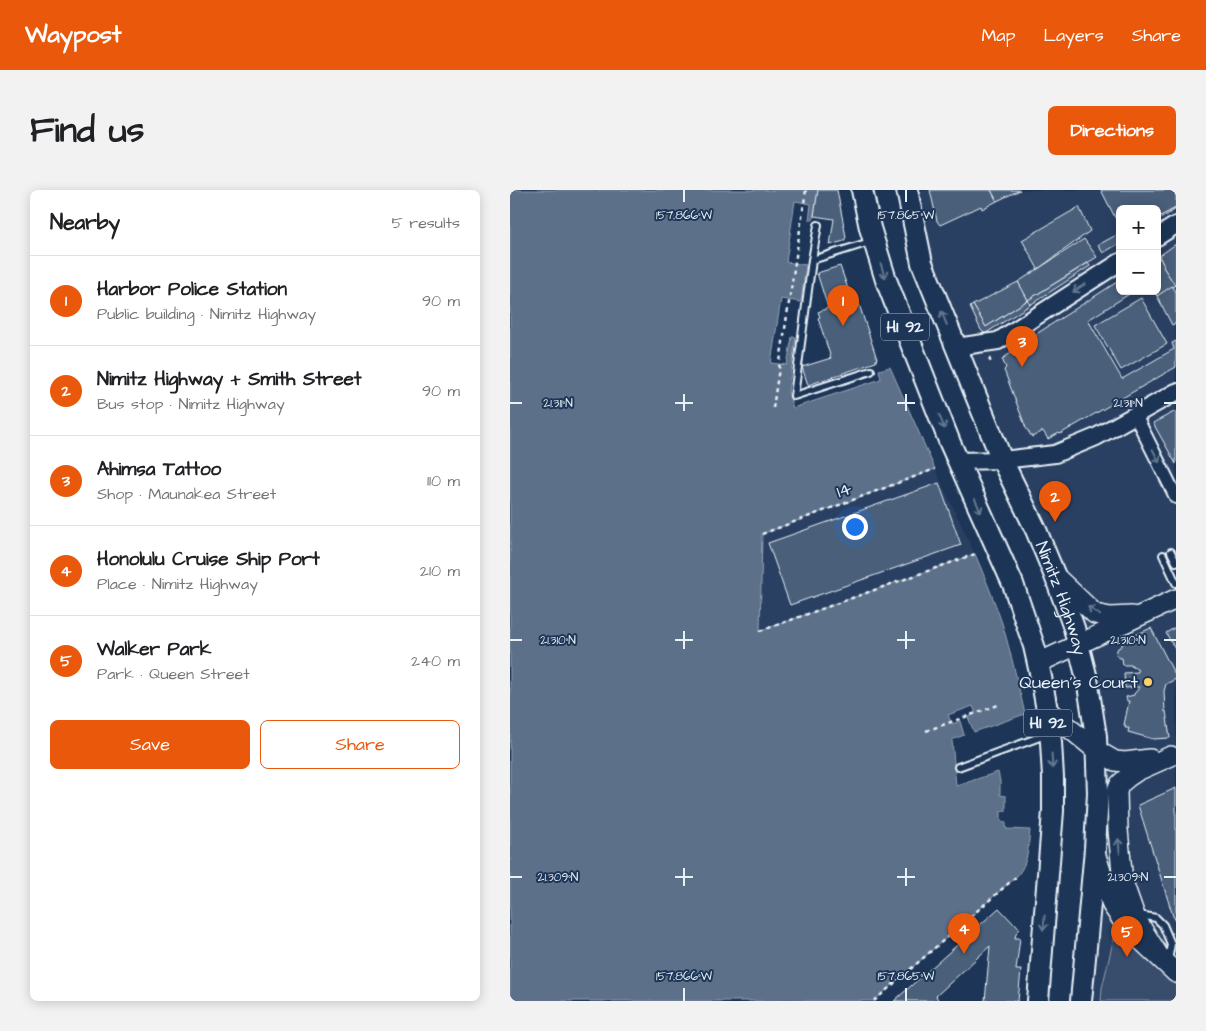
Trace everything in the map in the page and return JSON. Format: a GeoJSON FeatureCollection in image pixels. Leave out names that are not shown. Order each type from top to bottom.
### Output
{"type":"FeatureCollection","features":[{"type":"Feature","properties":{"kind":"main road","name":"HI 92"},"geometry":{"type":"LineString","coordinates":[[862,190],[870,228],[889,287],[950,444],[1013,584],[1027,622],[1038,663],[1047,710],[1053,777],[1053,812],[1038,1001]]}},
{"type":"Feature","properties":{"kind":"main road","name":"Nimitz Highway"},"geometry":{"type":"LineString","coordinates":[[907,190],[922,263],[1002,460],[1036,530],[1055,576],[1079,644],[1087,679],[1092,708],[1098,792],[1095,850],[1081,1001]]}},
{"type":"Feature","properties":{"kind":"main road"},"geometry":{"type":"LineString","coordinates":[[1055,576],[1095,614],[1110,617],[1141,616]]}},
{"type":"Feature","properties":{"kind":"main road"},"geometry":{"type":"LineString","coordinates":[[1038,663],[1176,599]]}},
{"type":"Feature","properties":{"kind":"main road"},"geometry":{"type":"LineString","coordinates":[[1047,710],[1096,750],[1115,762],[1136,762],[1174,755]]}},
{"type":"Feature","properties":{"kind":"main road"},"geometry":{"type":"LineString","coordinates":[[1167,964],[1135,918],[1123,882],[1118,830],[1117,791],[1120,784],[1133,774],[1174,755]]}},
{"type":"Feature","properties":{"kind":"main road"},"geometry":{"type":"LineString","coordinates":[[1095,850],[1112,905],[1127,927],[1167,964]]}},
{"type":"Feature","properties":{"kind":"street"},"geometry":{"type":"LineString","coordinates":[[1161,234],[1176,225]]}},
{"type":"Feature","properties":{"kind":"street"},"geometry":{"type":"LineString","coordinates":[[956,347],[998,341],[1116,265]]}},
{"type":"Feature","properties":{"kind":"street"},"geometry":{"type":"LineString","coordinates":[[959,461],[1002,460],[1055,454],[1096,437],[1176,392]]}},
{"type":"Feature","properties":{"kind":"street"},"geometry":{"type":"LineString","coordinates":[[1135,415],[1176,497]]}},
{"type":"Feature","properties":{"kind":"lane"},"geometry":{"type":"LineString","coordinates":[[818,225],[794,396],[871,371]]}},
{"type":"Feature","properties":{"kind":"lane"},"geometry":{"type":"LineString","coordinates":[[812,260],[874,241]]}},
{"type":"Feature","properties":{"kind":"lane"},"geometry":{"type":"LineString","coordinates":[[1171,552],[1176,562]]}},
{"type":"Feature","properties":{"kind":"lane"},"geometry":{"type":"LineString","coordinates":[[1163,555],[1176,583]]}},
{"type":"Feature","properties":{"kind":"lane"},"geometry":{"type":"LineString","coordinates":[[958,767],[1050,734]]}},
{"type":"Feature","properties":{"kind":"path"},"geometry":{"type":"LineString","coordinates":[[773,408],[806,190]]}},
{"type":"Feature","properties":{"kind":"path","name":"14"},"geometry":{"type":"LineString","coordinates":[[762,534],[935,469]]}},
{"type":"Feature","properties":{"kind":"path"},"geometry":{"type":"LineString","coordinates":[[760,631],[975,554]]}},
{"type":"Feature","properties":{"kind":"path"},"geometry":{"type":"LineString","coordinates":[[926,731],[1001,704]]}},
{"type":"Feature","properties":{"kind":"path"},"geometry":{"type":"LineString","coordinates":[[874,1001],[1017,876]]}},
{"type":"Feature","properties":{"kind":"shaded area"},"geometry":{"type":"Polygon","coordinates":[[[510,190],[818,190],[813,220],[809,220],[811,204],[795,201],[786,262],[806,265],[801,302],[781,299],[771,363],[787,365],[792,337],[796,337],[788,392],[793,408],[881,379],[879,370],[890,367],[935,469],[762,534],[760,631],[975,554],[1002,623],[1025,714],[974,732],[968,717],[976,714],[973,706],[948,715],[952,724],[960,721],[964,735],[952,740],[956,786],[998,772],[1000,795],[1006,796],[1006,811],[1001,811],[1001,821],[1006,822],[1006,829],[1030,830],[1027,854],[1021,871],[874,1001],[510,1001],[510,190]]]}},
{"type":"Feature","properties":{"kind":"shaded area"},"geometry":{"type":"Polygon","coordinates":[[[916,190],[1176,190],[1176,1001],[1081,1001],[1095,849],[1079,644],[956,347],[916,190]]]}},
{"type":"Feature","properties":{"kind":"shaded area"},"geometry":{"type":"Polygon","coordinates":[[[935,469],[975,554],[760,631],[762,534],[935,469]]]}},
{"type":"Feature","properties":{"kind":"shaded area"},"geometry":{"type":"Polygon","coordinates":[[[1116,929],[1176,985],[1176,1001],[1101,1001],[1102,988],[1116,929]]]}},
{"type":"Feature","properties":{"kind":"building"},"geometry":{"type":"Polygon","coordinates":[[[818,190],[837,190],[846,237],[844,241],[830,245],[834,219],[814,216],[818,190]]]}},
{"type":"Feature","properties":{"kind":"building"},"geometry":{"type":"Polygon","coordinates":[[[930,190],[991,190],[997,201],[982,209],[981,206],[940,225],[937,221],[930,190]]]}},
{"type":"Feature","properties":{"kind":"building"},"geometry":{"type":"Polygon","coordinates":[[[991,190],[1020,190],[997,201],[991,190]]]}},
{"type":"Feature","properties":{"kind":"building"},"geometry":{"type":"Polygon","coordinates":[[[1101,190],[1176,190],[1176,208],[1161,216],[1161,205],[1116,205],[1116,219],[1101,190]]]}},
{"type":"Feature","properties":{"kind":"building"},"geometry":{"type":"Polygon","coordinates":[[[1079,207],[1090,231],[1038,269],[1022,240],[1079,207]]]}},
{"type":"Feature","properties":{"kind":"building"},"geometry":{"type":"Polygon","coordinates":[[[1176,208],[1161,218],[1161,216],[1176,208]]]}},
{"type":"Feature","properties":{"kind":"building"},"geometry":{"type":"Polygon","coordinates":[[[1116,235],[1116,245],[1103,253],[1098,245],[1116,235]]]}},
{"type":"Feature","properties":{"kind":"building"},"geometry":{"type":"Polygon","coordinates":[[[1084,239],[1097,257],[1028,300],[1018,282],[1084,239]]]}},
{"type":"Feature","properties":{"kind":"building"},"geometry":{"type":"Polygon","coordinates":[[[1176,244],[1176,287],[1163,267],[1161,255],[1176,244]]]}},
{"type":"Feature","properties":{"kind":"building"},"geometry":{"type":"Polygon","coordinates":[[[1161,260],[1163,267],[1175,285],[1161,294],[1161,260]]]}},
{"type":"Feature","properties":{"kind":"building"},"geometry":{"type":"Polygon","coordinates":[[[1088,263],[1090,266],[1030,305],[1028,300],[1088,263]]]}},
{"type":"Feature","properties":{"kind":"building"},"geometry":{"type":"Polygon","coordinates":[[[840,266],[854,306],[859,304],[877,359],[876,362],[808,385],[802,367],[831,358],[818,318],[820,317],[818,312],[828,308],[817,273],[840,266]]]}},
{"type":"Feature","properties":{"kind":"building"},"geometry":{"type":"Polygon","coordinates":[[[1018,282],[1028,300],[986,327],[973,305],[1018,282]]]}},
{"type":"Feature","properties":{"kind":"building"},"geometry":{"type":"Polygon","coordinates":[[[1116,283],[1116,295],[1128,295],[1088,320],[1122,379],[1174,349],[1172,343],[1176,341],[1176,367],[1060,434],[1048,439],[1043,431],[1032,437],[1026,428],[1004,370],[1006,368],[1002,359],[1011,353],[1010,351],[1116,283]]]}},
{"type":"Feature","properties":{"kind":"building"},"geometry":{"type":"Polygon","coordinates":[[[1172,286],[1176,292],[1176,323],[1172,325],[1157,296],[1172,286]]]}},
{"type":"Feature","properties":{"kind":"building"},"geometry":{"type":"Polygon","coordinates":[[[1141,298],[1167,344],[1121,370],[1095,325],[1141,298]]]}},
{"type":"Feature","properties":{"kind":"building"},"geometry":{"type":"Polygon","coordinates":[[[1028,300],[1030,305],[986,333],[981,330],[970,307],[973,305],[986,327],[1028,300]]]}},
{"type":"Feature","properties":{"kind":"building"},"geometry":{"type":"Polygon","coordinates":[[[1176,411],[1176,464],[1153,423],[1176,411]]]}},
{"type":"Feature","properties":{"kind":"building"},"geometry":{"type":"Polygon","coordinates":[[[939,483],[961,545],[790,605],[768,543],[939,483]]]}},
{"type":"Feature","properties":{"kind":"building"},"geometry":{"type":"Polygon","coordinates":[[[1176,627],[1176,651],[1166,633],[1176,627]]]}},
{"type":"Feature","properties":{"kind":"building","name":"Queen's Court"},"geometry":{"type":"Polygon","coordinates":[[[1151,628],[1176,677],[1176,679],[1166,684],[1164,691],[1165,712],[1170,738],[1153,739],[1128,732],[1129,728],[1125,728],[1126,725],[1124,725],[1129,701],[1127,701],[1126,697],[1134,695],[1140,687],[1125,688],[1124,673],[1138,672],[1131,665],[1123,665],[1122,658],[1116,655],[1117,650],[1122,646],[1122,641],[1151,628]]]}},
{"type":"Feature","properties":{"kind":"building"},"geometry":{"type":"Polygon","coordinates":[[[1176,788],[1176,921],[1138,805],[1176,788]]]}},
{"type":"Feature","properties":{"kind":"building"},"geometry":{"type":"Polygon","coordinates":[[[999,908],[1020,929],[1016,933],[1015,938],[1020,938],[1016,970],[1021,970],[1018,1001],[985,1001],[990,946],[936,996],[939,1001],[894,1001],[999,908]]]}},
{"type":"Feature","properties":{"kind":"place","name":"Harbor Police Station"},"geometry":{"type":"Point","coordinates":[843,326]}},
{"type":"Feature","properties":{"kind":"place","name":"Ahimsa Tattoo"},"geometry":{"type":"Point","coordinates":[1022,367]}},
{"type":"Feature","properties":{"kind":"place","name":"Nimitz Highway + Smith Street"},"geometry":{"type":"Point","coordinates":[1055,522]}},
{"type":"Feature","properties":{"kind":"place","name":"Queen's Court"},"geometry":{"type":"Point","coordinates":[1148,682]}},
{"type":"Feature","properties":{"kind":"place","name":"Honolulu Cruise Ship Port"},"geometry":{"type":"Point","coordinates":[964,954]}},
{"type":"Feature","properties":{"kind":"place","name":"Walker Park"},"geometry":{"type":"Point","coordinates":[1127,957]}}]}
